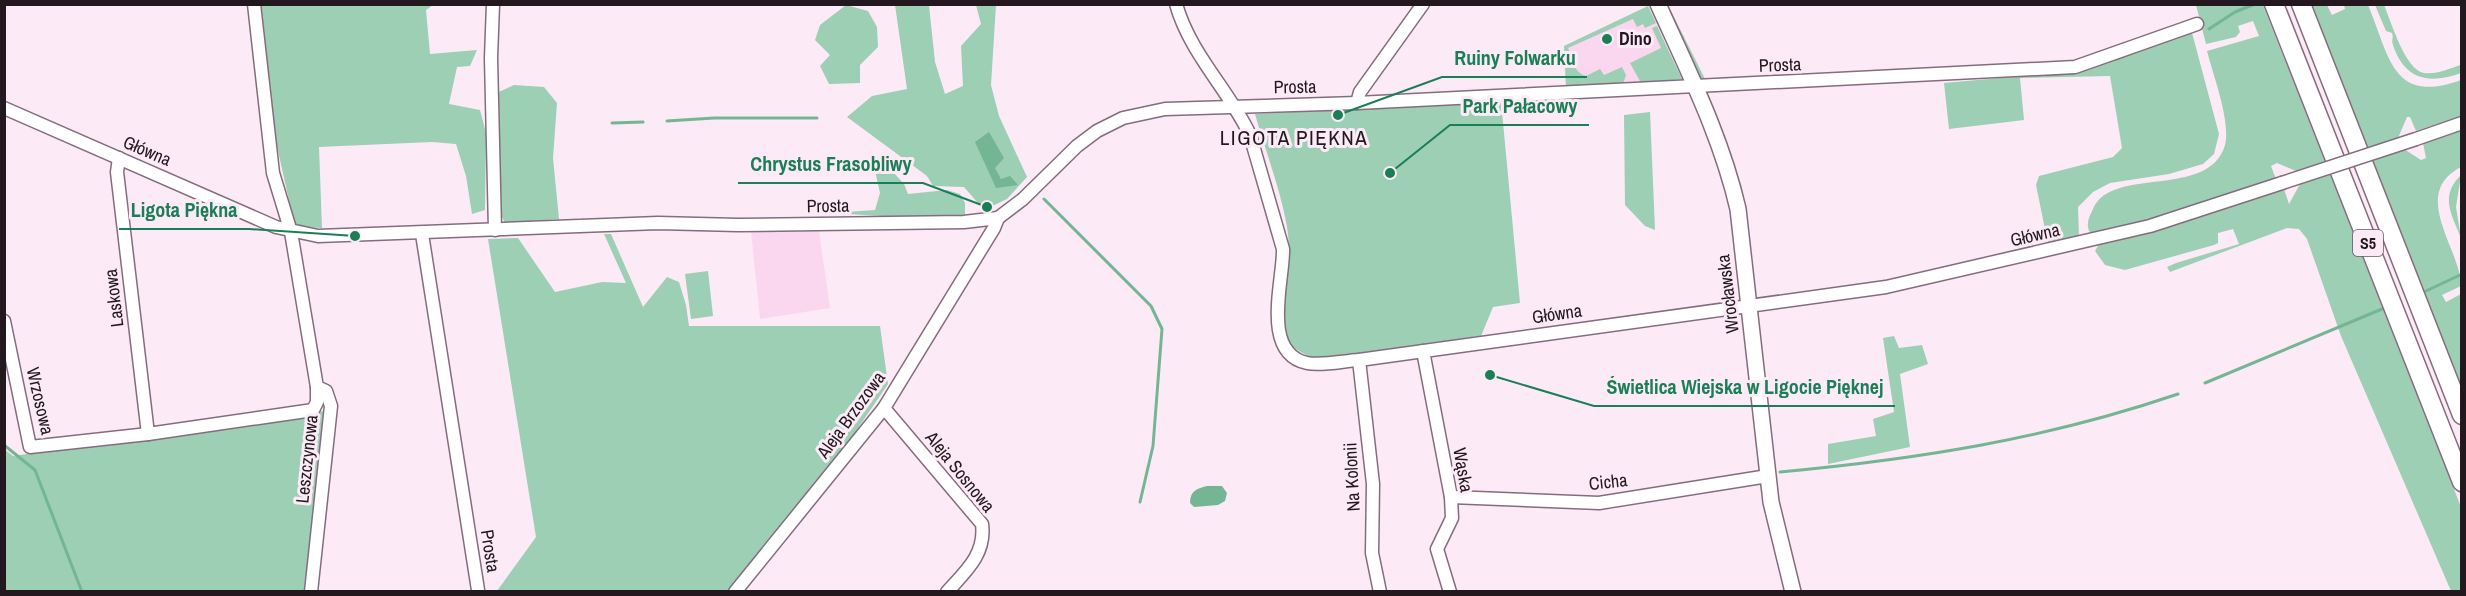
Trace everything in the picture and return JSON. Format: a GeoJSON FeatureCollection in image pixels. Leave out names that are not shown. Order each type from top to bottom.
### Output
{"type":"FeatureCollection","features":[{"type":"Feature","properties":{"kind":"highway","name":"S5"},"geometry":{"type":"LineString","coordinates":[[2274,4],[2462,482]]}},
{"type":"Feature","properties":{"kind":"highway","name":"S5"},"geometry":{"type":"LineString","coordinates":[[2301,4],[2462,415]]}},
{"type":"Feature","properties":{"kind":"main road","name":"Wrocławska"},"geometry":{"type":"LineString","coordinates":[[1658,4],[1721,144],[1738,209],[1768,476],[1779,542],[1793,591]]}},
{"type":"Feature","properties":{"kind":"street","name":"Leszczynowa"},"geometry":{"type":"LineString","coordinates":[[254,4],[273,173],[291,232],[317,387],[326,391],[331,406],[311,591]]}},
{"type":"Feature","properties":{"kind":"street"},"geometry":{"type":"LineString","coordinates":[[493,4],[491,58],[495,230]]}},
{"type":"Feature","properties":{"kind":"street","name":"Główna"},"geometry":{"type":"LineString","coordinates":[[1176,4],[1186,32],[1250,135],[1278,226],[1284,268],[1276,309],[1277,326],[1284,345],[1294,357],[1307,363],[1359,360],[1886,287],[2150,226],[2462,123]]}},
{"type":"Feature","properties":{"kind":"street"},"geometry":{"type":"LineString","coordinates":[[1357,104],[1360,92],[1423,4]]}},
{"type":"Feature","properties":{"kind":"street","name":"Prosta"},"geometry":{"type":"LineString","coordinates":[[276,227],[291,232],[324,236],[422,234],[658,223],[749,225],[948,222],[998,218],[1023,199],[1077,146],[1109,124],[1123,118],[1165,109],[1357,104],[2075,67],[2197,24]]}},
{"type":"Feature","properties":{"kind":"street","name":"Główna"},"geometry":{"type":"LineString","coordinates":[[4,108],[276,227]]}},
{"type":"Feature","properties":{"kind":"street","name":"Laskowa"},"geometry":{"type":"LineString","coordinates":[[119,158],[117,172],[148,434]]}},
{"type":"Feature","properties":{"kind":"street","name":"Aleja Brzozowa"},"geometry":{"type":"LineString","coordinates":[[735,591],[884,408],[998,218]]}},
{"type":"Feature","properties":{"kind":"street","name":"Prosta"},"geometry":{"type":"LineString","coordinates":[[422,234],[478,590]]}},
{"type":"Feature","properties":{"kind":"street","name":"Wrzosowa"},"geometry":{"type":"LineString","coordinates":[[4,321],[30,447],[148,434]]}},
{"type":"Feature","properties":{"kind":"street","name":"Wąska"},"geometry":{"type":"LineString","coordinates":[[1423,351],[1451,497],[1452,518],[1437,549],[1450,591]]}},
{"type":"Feature","properties":{"kind":"street","name":"Na Kolonii"},"geometry":{"type":"LineString","coordinates":[[1359,360],[1373,484],[1372,553],[1380,591]]}},
{"type":"Feature","properties":{"kind":"street"},"geometry":{"type":"LineString","coordinates":[[148,434],[313,410],[317,402],[317,387]]}},
{"type":"Feature","properties":{"kind":"street","name":"Aleja Sosnowa"},"geometry":{"type":"LineString","coordinates":[[884,408],[982,524],[984,536],[974,562],[947,591]]}},
{"type":"Feature","properties":{"kind":"street","name":"Cicha"},"geometry":{"type":"LineString","coordinates":[[1451,497],[1599,503],[1768,476]]}},
{"type":"Feature","properties":{"kind":"shaded area"},"geometry":{"type":"Polygon","coordinates":[[[260,5],[433,5],[426,10],[430,54],[477,50],[470,66],[457,67],[449,104],[480,110],[486,133],[485,210],[472,214],[466,176],[456,144],[432,142],[319,147],[322,228],[295,227],[276,142],[260,5]]]}},
{"type":"Feature","properties":{"kind":"shaded area"},"geometry":{"type":"Polygon","coordinates":[[[846,5],[868,11],[877,27],[878,47],[860,65],[860,83],[829,84],[820,66],[830,55],[815,40],[820,25],[846,5]]]}},
{"type":"Feature","properties":{"kind":"shaded area"},"geometry":{"type":"Polygon","coordinates":[[[895,5],[929,5],[935,62],[945,94],[963,86],[961,46],[981,24],[976,5],[996,5],[991,85],[999,116],[1027,177],[1007,199],[984,210],[964,187],[933,186],[927,176],[847,117],[872,96],[907,89],[895,5]]]}},
{"type":"Feature","properties":{"kind":"shaded area"},"geometry":{"type":"Polygon","coordinates":[[[1664,5],[1668,5],[1707,83],[1701,82],[1664,5]]]}},
{"type":"Feature","properties":{"kind":"shaded area"},"geometry":{"type":"Polygon","coordinates":[[[2196,5],[2263,5],[2461,507],[2461,591],[2451,591],[2341,336],[2307,239],[2299,229],[2287,228],[2170,272],[2167,267],[2176,263],[2239,244],[2233,229],[2218,233],[2218,243],[2214,245],[2125,270],[2105,265],[2095,251],[2099,244],[2157,230],[2284,189],[2289,204],[2300,184],[2296,171],[2277,163],[2271,166],[2276,179],[2153,220],[2093,234],[2089,231],[2090,215],[2103,196],[2119,188],[2181,178],[2200,172],[2216,162],[2225,145],[2224,111],[2207,51],[2259,36],[2253,21],[2238,26],[2240,32],[2236,37],[2206,44],[2196,5]]]}},
{"type":"Feature","properties":{"kind":"shaded area"},"geometry":{"type":"Polygon","coordinates":[[[2312,5],[2327,5],[2332,15],[2345,9],[2344,5],[2368,5],[2389,58],[2407,81],[2420,86],[2438,86],[2461,80],[2461,116],[2416,131],[2410,117],[2407,117],[2398,138],[2404,149],[2421,160],[2426,158],[2423,143],[2461,130],[2461,167],[2446,178],[2439,192],[2438,207],[2459,271],[2461,286],[2442,295],[2446,302],[2461,294],[2461,387],[2312,5]]]}},
{"type":"Feature","properties":{"kind":"shaded area"},"geometry":{"type":"Polygon","coordinates":[[[2375,5],[2384,5],[2405,54],[2417,70],[2433,73],[2461,65],[2461,73],[2429,78],[2412,73],[2398,57],[2392,43],[2392,33],[2386,31],[2375,5]]]}},
{"type":"Feature","properties":{"kind":"shaded area"},"geometry":{"type":"Polygon","coordinates":[[[1648,6],[1681,79],[1566,88],[1564,46],[1648,6]]]}},
{"type":"Feature","properties":{"kind":"shaded area"},"geometry":{"type":"Polygon","coordinates":[[[1648,6],[1656,23],[1645,28],[1643,24],[1637,27],[1633,19],[1568,48],[1576,69],[1582,74],[1586,76],[1600,69],[1604,75],[1622,67],[1626,75],[1623,84],[1566,88],[1564,46],[1648,6]]]}},
{"type":"Feature","properties":{"kind":"shaded area"},"geometry":{"type":"Polygon","coordinates":[[[1657,26],[1682,79],[1641,83],[1630,63],[1661,48],[1652,28],[1657,26]]]}},
{"type":"Feature","properties":{"kind":"shaded area"},"geometry":{"type":"Polygon","coordinates":[[[2191,29],[2219,134],[2214,154],[2203,164],[2169,174],[2110,183],[2093,192],[2078,207],[2079,237],[2048,244],[2036,185],[2039,176],[2113,157],[2122,148],[2110,76],[2020,78],[2024,120],[1949,129],[1944,83],[2066,72],[2191,29]]]}},
{"type":"Feature","properties":{"kind":"shaded area"},"geometry":{"type":"Polygon","coordinates":[[[514,85],[544,87],[557,103],[553,158],[559,219],[505,223],[500,213],[499,92],[514,85]]]}},
{"type":"Feature","properties":{"kind":"shaded area"},"geometry":{"type":"Polygon","coordinates":[[[1501,101],[1520,303],[1493,307],[1481,336],[1315,359],[1293,346],[1283,334],[1279,310],[1287,259],[1286,220],[1255,114],[1501,101]]]}},
{"type":"Feature","properties":{"kind":"shaded area"},"geometry":{"type":"Polygon","coordinates":[[[1650,112],[1655,230],[1645,226],[1625,205],[1624,115],[1650,112]]]}},
{"type":"Feature","properties":{"kind":"shaded area"},"geometry":{"type":"Polygon","coordinates":[[[989,132],[1004,158],[995,168],[1001,179],[1010,176],[1018,185],[996,188],[975,142],[989,132]]]}},
{"type":"Feature","properties":{"kind":"shaded area"},"geometry":{"type":"Polygon","coordinates":[[[883,161],[904,184],[908,194],[947,190],[960,194],[965,203],[965,215],[898,217],[831,213],[875,210],[880,193],[875,171],[883,161]]]}},
{"type":"Feature","properties":{"kind":"shaded area"},"geometry":{"type":"Polygon","coordinates":[[[2461,175],[2456,207],[2461,238],[2451,213],[2449,198],[2450,190],[2461,175]]]}},
{"type":"Feature","properties":{"kind":"shaded area"},"geometry":{"type":"Polygon","coordinates":[[[751,231],[819,231],[830,308],[760,319],[751,231]]]}},
{"type":"Feature","properties":{"kind":"shaded area"},"geometry":{"type":"Polygon","coordinates":[[[604,234],[611,234],[643,307],[667,277],[679,282],[689,326],[880,326],[888,384],[852,437],[728,591],[497,591],[536,537],[488,239],[518,238],[555,292],[602,282],[626,283],[604,234]]]}},
{"type":"Feature","properties":{"kind":"shaded area"},"geometry":{"type":"Polygon","coordinates":[[[708,271],[713,316],[691,319],[685,274],[708,271]]]}},
{"type":"Feature","properties":{"kind":"shaded area"},"geometry":{"type":"Polygon","coordinates":[[[1894,336],[1899,348],[1922,345],[1928,364],[1900,374],[1910,447],[1828,464],[1828,444],[1876,436],[1873,419],[1894,412],[1883,338],[1894,336]]]}},
{"type":"Feature","properties":{"kind":"shaded area"},"geometry":{"type":"Polygon","coordinates":[[[324,411],[327,423],[309,591],[5,591],[4,449],[13,456],[324,411]]]}},
{"type":"Feature","properties":{"kind":"shaded area"},"geometry":{"type":"Polygon","coordinates":[[[1207,486],[1222,486],[1227,493],[1225,501],[1218,505],[1194,507],[1190,503],[1192,493],[1207,486]]]}},
{"type":"Feature","properties":{"kind":"waterway"},"geometry":{"type":"LineString","coordinates":[[2209,29],[2235,12],[2255,4]]}},
{"type":"Feature","properties":{"kind":"waterway"},"geometry":{"type":"LineString","coordinates":[[2116,59],[2132,53]]}},
{"type":"Feature","properties":{"kind":"waterway"},"geometry":{"type":"LineString","coordinates":[[2047,75],[2072,73]]}},
{"type":"Feature","properties":{"kind":"waterway"},"geometry":{"type":"LineString","coordinates":[[667,121],[714,118],[817,118]]}},
{"type":"Feature","properties":{"kind":"waterway"},"geometry":{"type":"LineString","coordinates":[[612,123],[643,122]]}},
{"type":"Feature","properties":{"kind":"waterway"},"geometry":{"type":"LineString","coordinates":[[1044,199],[1151,306],[1162,329],[1153,446],[1140,502]]}},
{"type":"Feature","properties":{"kind":"waterway"},"geometry":{"type":"LineString","coordinates":[[2426,291],[2460,275]]}},
{"type":"Feature","properties":{"kind":"waterway"},"geometry":{"type":"LineString","coordinates":[[2205,383],[2382,309]]}},
{"type":"Feature","properties":{"kind":"waterway"},"geometry":{"type":"LineString","coordinates":[[1780,472],[1882,461],[1982,445],[2080,423],[2178,394]]}},
{"type":"Feature","properties":{"kind":"waterway"},"geometry":{"type":"LineString","coordinates":[[4,445],[35,470],[82,592]]}},
{"type":"Feature","properties":{"kind":"place","name":"Dino"},"geometry":{"type":"Point","coordinates":[1607,39]}},
{"type":"Feature","properties":{"kind":"place","name":"Ruiny Folwarku"},"geometry":{"type":"Point","coordinates":[1338,115]}},
{"type":"Feature","properties":{"kind":"place","name":"Park Pałacowy"},"geometry":{"type":"Point","coordinates":[1390,173]}},
{"type":"Feature","properties":{"kind":"place","name":"Chrystus Frasobliwy"},"geometry":{"type":"Point","coordinates":[987,207]}},
{"type":"Feature","properties":{"kind":"place","name":"Ligota Piękna"},"geometry":{"type":"Point","coordinates":[355,236]}},
{"type":"Feature","properties":{"kind":"place","name":"Świetlica Wiejska w Ligocie Pięknej"},"geometry":{"type":"Point","coordinates":[1490,375]}},
{"type":"Feature","properties":{"kind":"district","name":"LIGOTA PIĘKNA"},"geometry":{"type":"Point","coordinates":[1294,138]}}]}
